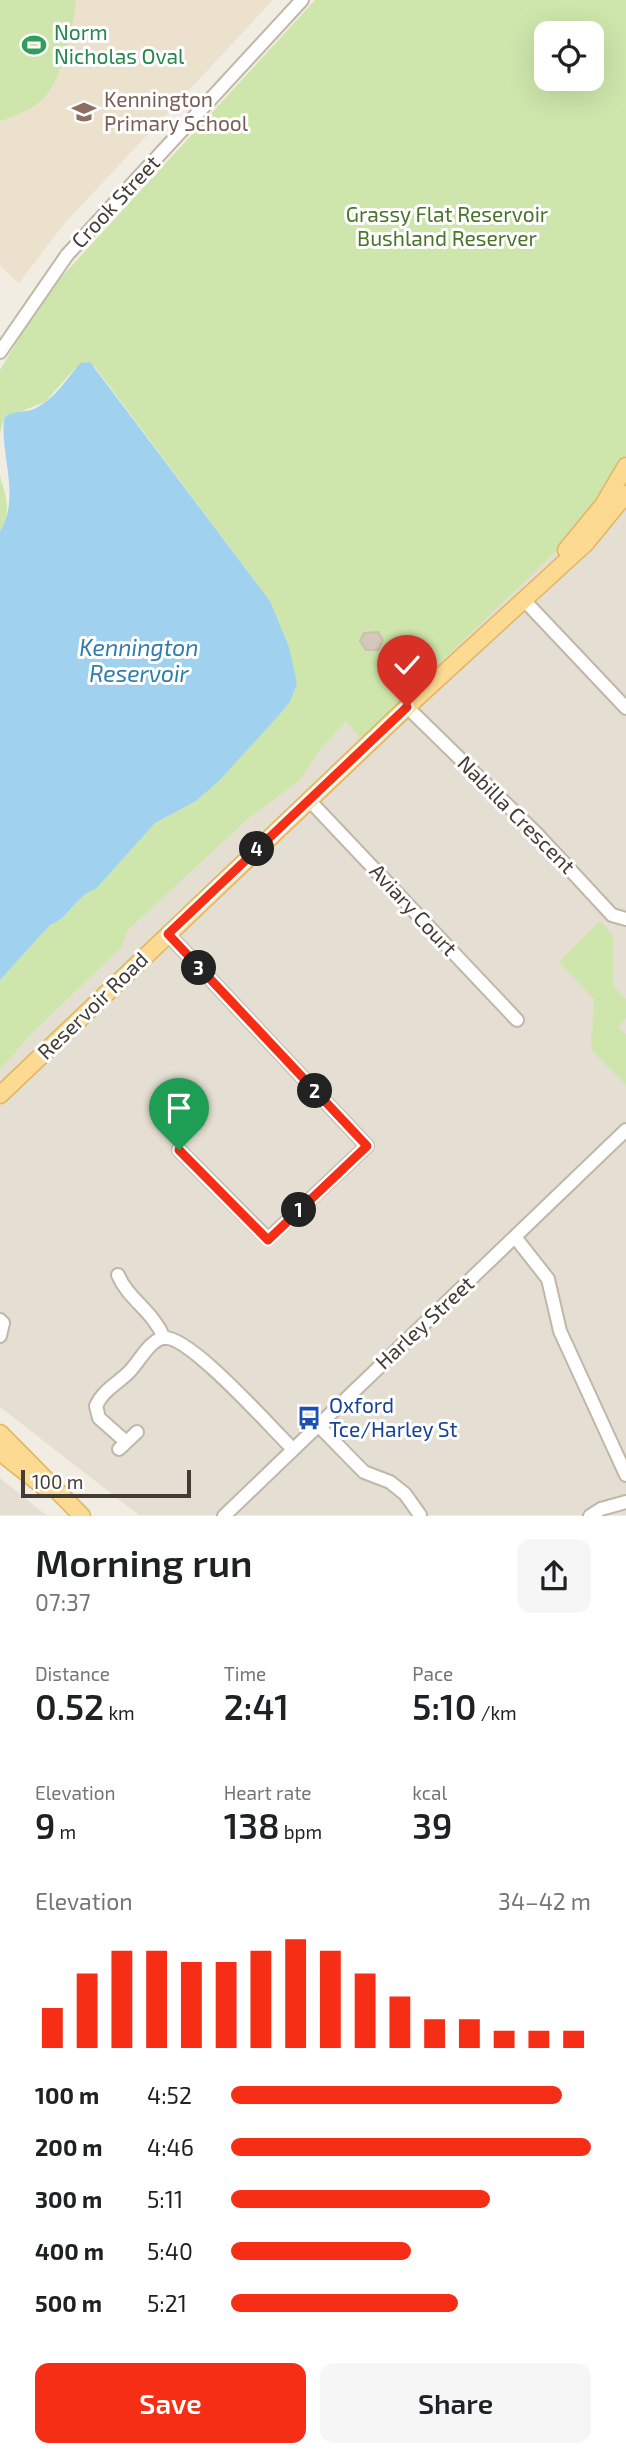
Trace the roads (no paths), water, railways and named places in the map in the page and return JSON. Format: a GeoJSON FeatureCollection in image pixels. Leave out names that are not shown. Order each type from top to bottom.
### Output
{"type":"FeatureCollection","features":[{"type":"Feature","properties":{"kind":"main road","name":"Reservoir Road"},"geometry":{"type":"LineString","coordinates":[[523,599],[591,520],[626,468]]}},
{"type":"Feature","properties":{"kind":"main road","name":"Reservoir Road"},"geometry":{"type":"LineString","coordinates":[[0,1096],[407,707],[586,544],[604,526],[626,494]]}},
{"type":"Feature","properties":{"kind":"main road"},"geometry":{"type":"LineString","coordinates":[[0,1433],[80,1516]]}},
{"type":"Feature","properties":{"kind":"main road"},"geometry":{"type":"LineString","coordinates":[[0,1452],[80,1516]]}},
{"type":"Feature","properties":{"kind":"street","name":"Crook Street"},"geometry":{"type":"LineString","coordinates":[[0,352],[67,255],[302,0]]}},
{"type":"Feature","properties":{"kind":"street"},"geometry":{"type":"LineString","coordinates":[[523,599],[626,708]]}},
{"type":"Feature","properties":{"kind":"street","name":"Nabilla Crescent"},"geometry":{"type":"LineString","coordinates":[[407,707],[537,834],[612,915],[626,919]]}},
{"type":"Feature","properties":{"kind":"street","name":"Aviary Court"},"geometry":{"type":"LineString","coordinates":[[309,800],[517,1020]]}},
{"type":"Feature","properties":{"kind":"street"},"geometry":{"type":"LineString","coordinates":[[168,934],[367,1146],[268,1240],[179,1150]]}},
{"type":"Feature","properties":{"kind":"street","name":"Harley Street"},"geometry":{"type":"LineString","coordinates":[[224,1516],[317,1424],[624,1136]]}},
{"type":"Feature","properties":{"kind":"street"},"geometry":{"type":"LineString","coordinates":[[515,1237],[548,1279],[560,1331],[626,1475]]}},
{"type":"Feature","properties":{"kind":"street"},"geometry":{"type":"LineString","coordinates":[[118,1275],[123,1286],[152,1314],[164,1338]]}},
{"type":"Feature","properties":{"kind":"street"},"geometry":{"type":"LineString","coordinates":[[0,1320],[3,1323],[0,1336]]}},
{"type":"Feature","properties":{"kind":"street"},"geometry":{"type":"LineString","coordinates":[[137,1432],[122,1445],[99,1418],[96,1406],[101,1395],[129,1372],[154,1343],[164,1338],[178,1340],[218,1371],[292,1448]]}},
{"type":"Feature","properties":{"kind":"street"},"geometry":{"type":"LineString","coordinates":[[317,1424],[364,1472],[390,1482],[423,1513]]}},
{"type":"Feature","properties":{"kind":"street"},"geometry":{"type":"LineString","coordinates":[[590,1516],[601,1509],[626,1502]]}},
{"type":"Feature","properties":{"kind":"water","name":"Kennington Reservoir"},"geometry":{"type":"Polygon","coordinates":[[[90,362],[270,601],[289,647],[297,684],[290,702],[219,781],[196,801],[155,823],[96,889],[83,896],[62,918],[50,925],[0,980],[0,531],[9,505],[4,419],[10,414],[41,405],[60,389],[80,363],[90,362]]]}},
{"type":"Feature","properties":{"kind":"place","name":"Norm Nicholas Oval"},"geometry":{"type":"Point","coordinates":[34,45]}},
{"type":"Feature","properties":{"kind":"place","name":"Kennington Primary School"},"geometry":{"type":"Point","coordinates":[84,112]}},
{"type":"Feature","properties":{"kind":"place","name":"Oxford Tce/Harley St"},"geometry":{"type":"Point","coordinates":[309,1418]}},
{"type":"Feature","properties":{"kind":"park label","name":"Grassy Flat Reservoir Bushland Reserver"},"geometry":{"type":"Point","coordinates":[447,227]}}]}
